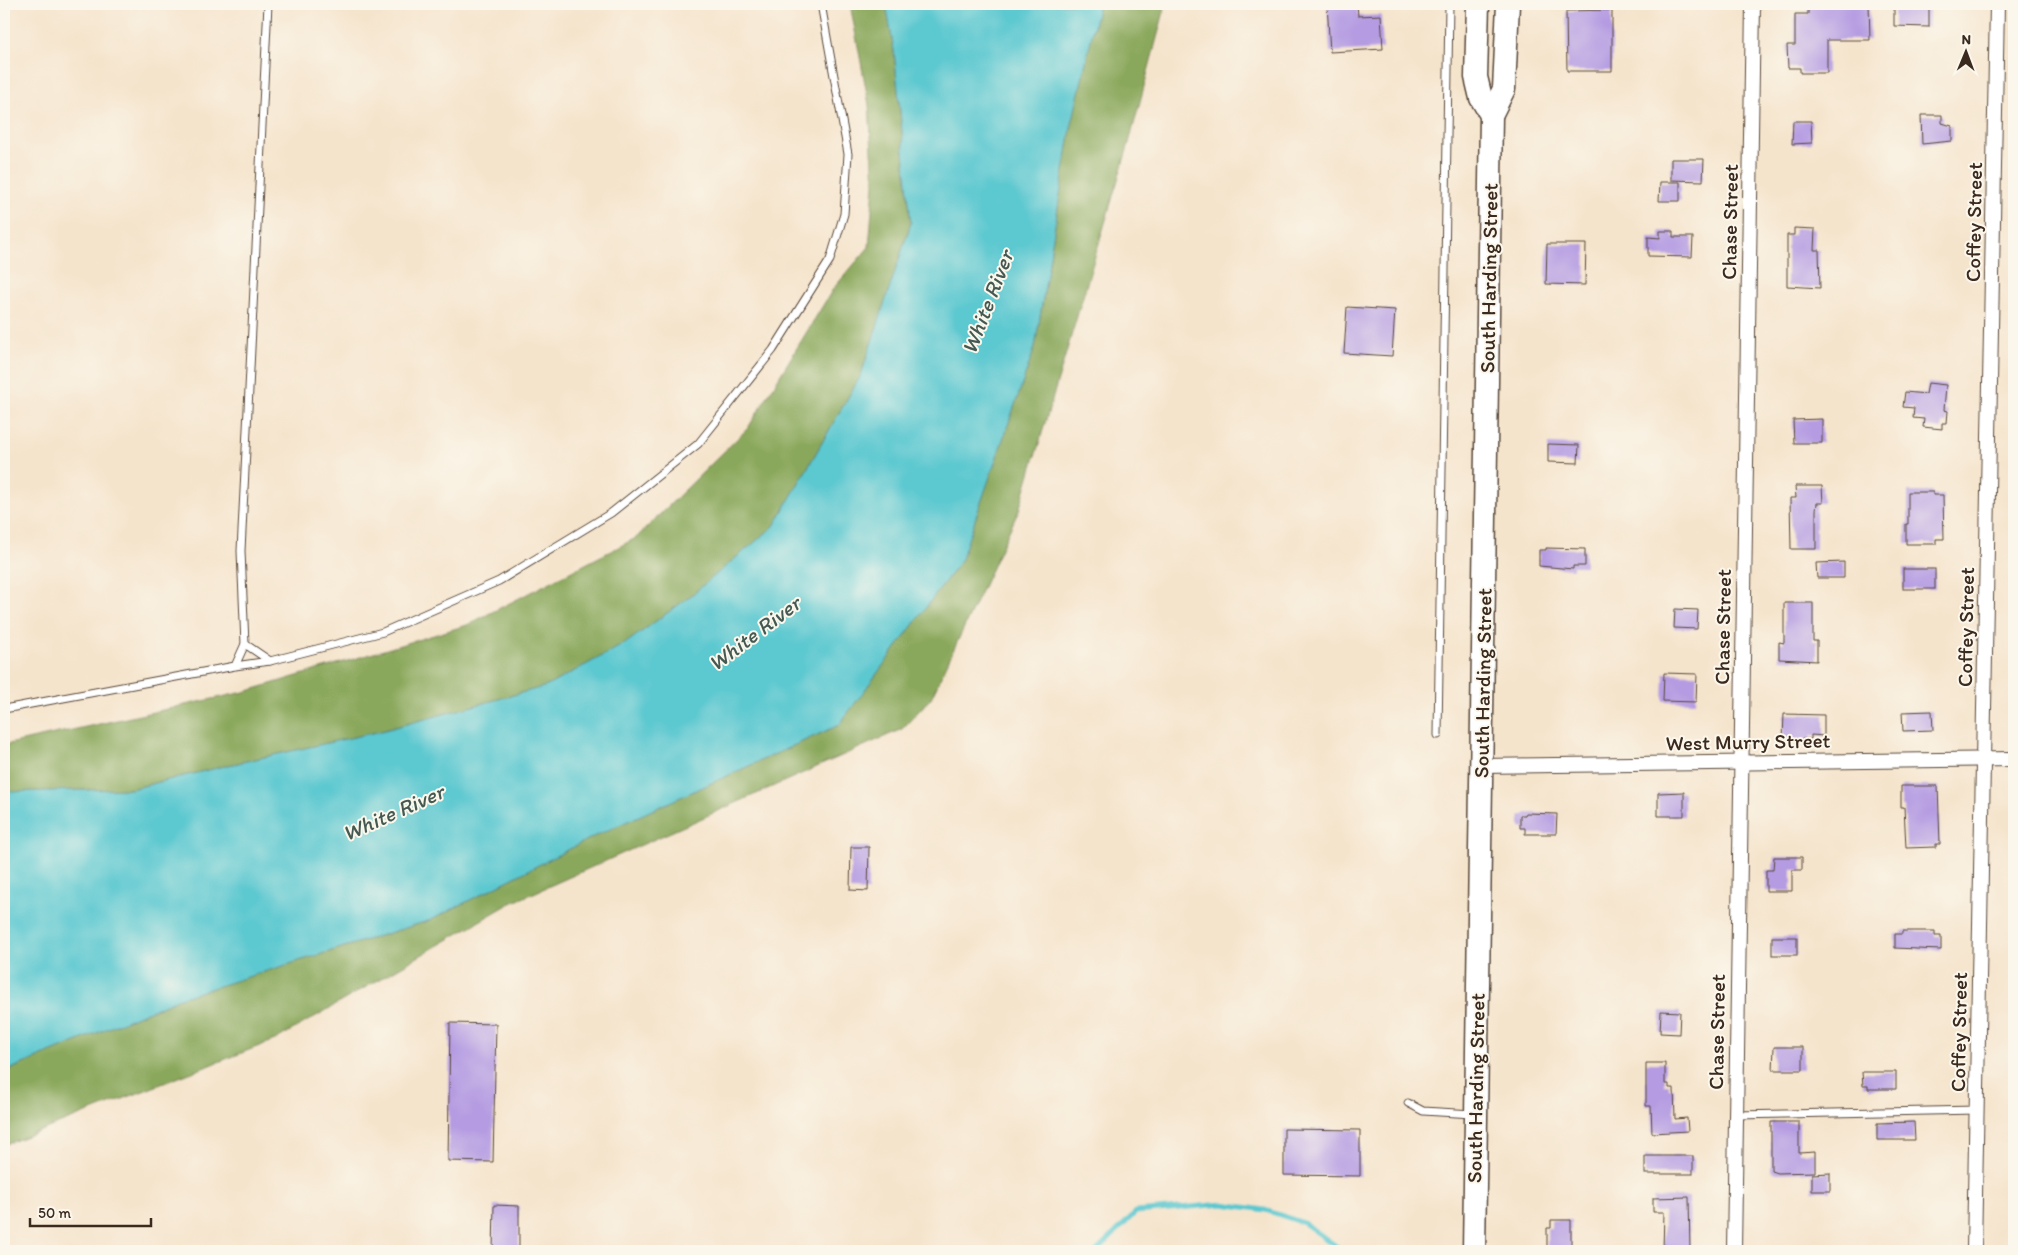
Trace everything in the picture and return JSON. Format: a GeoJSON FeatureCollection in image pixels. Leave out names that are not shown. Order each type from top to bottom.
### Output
{"type":"FeatureCollection","features":[{"type":"Feature","properties":{"kind":"main road"},"geometry":{"type":"LineString","coordinates":[[1478,4],[1476,77],[1482,98],[1491,115]]}},
{"type":"Feature","properties":{"kind":"main road"},"geometry":{"type":"LineString","coordinates":[[1491,115],[1504,89],[1508,4]]}},
{"type":"Feature","properties":{"kind":"main road","name":"South Harding Street"},"geometry":{"type":"LineString","coordinates":[[1474,1251],[1491,115]]}},
{"type":"Feature","properties":{"kind":"street","name":"Chase Street"},"geometry":{"type":"LineString","coordinates":[[1734,1251],[1753,4]]}},
{"type":"Feature","properties":{"kind":"street","name":"Coffey Street"},"geometry":{"type":"LineString","coordinates":[[1974,1251],[1998,4]]}},
{"type":"Feature","properties":{"kind":"street","name":"West Murry Street"},"geometry":{"type":"LineString","coordinates":[[1482,766],[2014,759]]}},
{"type":"Feature","properties":{"kind":"lane"},"geometry":{"type":"LineString","coordinates":[[235,666],[245,644],[241,551],[268,4]]}},
{"type":"Feature","properties":{"kind":"lane"},"geometry":{"type":"LineString","coordinates":[[4,709],[270,661],[383,632],[500,581],[611,513],[698,444],[773,350],[830,260],[844,214],[848,154],[822,4]]}},
{"type":"Feature","properties":{"kind":"lane"},"geometry":{"type":"LineString","coordinates":[[1438,735],[1449,4]]}},
{"type":"Feature","properties":{"kind":"lane"},"geometry":{"type":"LineString","coordinates":[[245,644],[270,661]]}},
{"type":"Feature","properties":{"kind":"lane"},"geometry":{"type":"LineString","coordinates":[[1408,1103],[1424,1111],[1476,1114]]}},
{"type":"Feature","properties":{"kind":"lane"},"geometry":{"type":"LineString","coordinates":[[1736,1115],[1977,1110]]}},
{"type":"Feature","properties":{"kind":"green space"},"geometry":{"type":"Polygon","coordinates":[[[850,4],[886,4],[894,50],[911,223],[861,375],[774,526],[688,598],[626,643],[547,686],[381,731],[131,789],[4,792],[4,745],[244,692],[467,625],[636,538],[748,428],[833,289],[869,247],[874,184],[869,105],[850,4]]]}},
{"type":"Feature","properties":{"kind":"green space"},"geometry":{"type":"Polygon","coordinates":[[[1099,4],[1166,4],[1129,143],[1019,510],[931,698],[902,729],[509,904],[275,1040],[4,1145],[4,1072],[180,998],[431,920],[595,836],[839,725],[961,560],[1035,347],[1071,128],[1099,4]]]}},
{"type":"Feature","properties":{"kind":"water","name":"White River"},"geometry":{"type":"Polygon","coordinates":[[[886,4],[1099,4],[1071,128],[1035,347],[961,560],[839,725],[595,836],[431,920],[180,998],[4,1072],[4,792],[131,789],[381,731],[547,686],[626,643],[688,598],[774,526],[861,375],[911,223],[894,50],[886,4]]]}},
{"type":"Feature","properties":{"kind":"building"},"geometry":{"type":"Polygon","coordinates":[[[1327,4],[1357,4],[1358,16],[1381,15],[1383,49],[1330,52],[1327,4]]]}},
{"type":"Feature","properties":{"kind":"building"},"geometry":{"type":"Polygon","coordinates":[[[1808,4],[1869,4],[1870,40],[1827,40],[1827,73],[1800,73],[1800,68],[1788,68],[1787,45],[1795,45],[1795,14],[1808,14],[1808,4]]]}},
{"type":"Feature","properties":{"kind":"building"},"geometry":{"type":"Polygon","coordinates":[[[1894,4],[1929,4],[1929,27],[1894,26],[1894,4]]]}},
{"type":"Feature","properties":{"kind":"building"},"geometry":{"type":"Polygon","coordinates":[[[1612,10],[1612,71],[1567,71],[1566,11],[1612,10]]]}},
{"type":"Feature","properties":{"kind":"building"},"geometry":{"type":"Polygon","coordinates":[[[1921,115],[1942,115],[1942,123],[1952,126],[1952,141],[1922,144],[1921,115]]]}},
{"type":"Feature","properties":{"kind":"building"},"geometry":{"type":"Polygon","coordinates":[[[1793,121],[1811,121],[1812,143],[1792,144],[1793,121]]]}},
{"type":"Feature","properties":{"kind":"building"},"geometry":{"type":"Polygon","coordinates":[[[1671,159],[1704,159],[1703,181],[1671,180],[1671,159]]]}},
{"type":"Feature","properties":{"kind":"building"},"geometry":{"type":"Polygon","coordinates":[[[1660,182],[1680,182],[1680,201],[1659,201],[1660,182]]]}},
{"type":"Feature","properties":{"kind":"building"},"geometry":{"type":"Polygon","coordinates":[[[1794,228],[1815,229],[1814,250],[1819,250],[1820,288],[1787,286],[1787,235],[1794,235],[1794,228]]]}},
{"type":"Feature","properties":{"kind":"building"},"geometry":{"type":"Polygon","coordinates":[[[1660,231],[1673,231],[1673,237],[1693,237],[1692,257],[1648,256],[1648,237],[1660,238],[1660,231]]]}},
{"type":"Feature","properties":{"kind":"building"},"geometry":{"type":"Polygon","coordinates":[[[1547,244],[1586,244],[1585,285],[1546,284],[1547,244]]]}},
{"type":"Feature","properties":{"kind":"building"},"geometry":{"type":"Polygon","coordinates":[[[1347,307],[1395,310],[1392,356],[1344,353],[1347,307]]]}},
{"type":"Feature","properties":{"kind":"building"},"geometry":{"type":"Polygon","coordinates":[[[1928,383],[1946,385],[1944,410],[1948,411],[1947,423],[1942,423],[1942,429],[1923,427],[1924,419],[1913,418],[1914,408],[1903,407],[1905,392],[1926,394],[1928,383]]]}},
{"type":"Feature","properties":{"kind":"building"},"geometry":{"type":"Polygon","coordinates":[[[1822,419],[1822,443],[1794,443],[1793,420],[1822,419]]]}},
{"type":"Feature","properties":{"kind":"building"},"geometry":{"type":"Polygon","coordinates":[[[1548,444],[1579,445],[1578,463],[1548,462],[1548,444]]]}},
{"type":"Feature","properties":{"kind":"building"},"geometry":{"type":"Polygon","coordinates":[[[1795,486],[1822,486],[1823,503],[1817,503],[1816,510],[1816,549],[1791,549],[1790,498],[1796,498],[1795,486]]]}},
{"type":"Feature","properties":{"kind":"building"},"geometry":{"type":"Polygon","coordinates":[[[1908,492],[1933,492],[1933,495],[1943,495],[1944,539],[1936,539],[1936,544],[1906,544],[1908,492]]]}},
{"type":"Feature","properties":{"kind":"building"},"geometry":{"type":"Polygon","coordinates":[[[1546,548],[1585,549],[1585,566],[1573,566],[1573,569],[1539,566],[1539,550],[1546,550],[1546,548]]]}},
{"type":"Feature","properties":{"kind":"building"},"geometry":{"type":"Polygon","coordinates":[[[1844,562],[1844,578],[1817,578],[1816,563],[1844,562]]]}},
{"type":"Feature","properties":{"kind":"building"},"geometry":{"type":"Polygon","coordinates":[[[1903,569],[1935,569],[1935,589],[1903,589],[1903,569]]]}},
{"type":"Feature","properties":{"kind":"building"},"geometry":{"type":"Polygon","coordinates":[[[1784,603],[1813,603],[1813,641],[1817,641],[1817,661],[1779,659],[1779,642],[1784,643],[1784,603]]]}},
{"type":"Feature","properties":{"kind":"building"},"geometry":{"type":"Polygon","coordinates":[[[1675,609],[1698,610],[1697,629],[1674,628],[1675,609]]]}},
{"type":"Feature","properties":{"kind":"building"},"geometry":{"type":"Polygon","coordinates":[[[1664,673],[1697,674],[1696,702],[1663,701],[1664,673]]]}},
{"type":"Feature","properties":{"kind":"building"},"geometry":{"type":"Polygon","coordinates":[[[1932,711],[1933,730],[1903,731],[1902,712],[1932,711]]]}},
{"type":"Feature","properties":{"kind":"building"},"geometry":{"type":"Polygon","coordinates":[[[1784,714],[1824,715],[1824,736],[1811,735],[1811,739],[1783,739],[1784,714]]]}},
{"type":"Feature","properties":{"kind":"building"},"geometry":{"type":"Polygon","coordinates":[[[1901,786],[1938,786],[1940,844],[1936,844],[1936,847],[1906,848],[1904,807],[1901,807],[1901,786]]]}},
{"type":"Feature","properties":{"kind":"building"},"geometry":{"type":"Polygon","coordinates":[[[1684,792],[1684,816],[1658,816],[1658,793],[1684,792]]]}},
{"type":"Feature","properties":{"kind":"building"},"geometry":{"type":"Polygon","coordinates":[[[1526,813],[1557,814],[1556,834],[1525,834],[1525,828],[1520,828],[1520,815],[1525,815],[1526,813]]]}},
{"type":"Feature","properties":{"kind":"building"},"geometry":{"type":"Polygon","coordinates":[[[851,847],[869,847],[868,891],[850,890],[851,847]]]}},
{"type":"Feature","properties":{"kind":"building"},"geometry":{"type":"Polygon","coordinates":[[[1774,857],[1802,857],[1802,870],[1792,870],[1792,891],[1766,891],[1766,870],[1773,870],[1774,857]]]}},
{"type":"Feature","properties":{"kind":"building"},"geometry":{"type":"Polygon","coordinates":[[[1902,931],[1935,931],[1935,936],[1941,936],[1941,950],[1895,948],[1895,934],[1902,934],[1902,931]]]}},
{"type":"Feature","properties":{"kind":"building"},"geometry":{"type":"Polygon","coordinates":[[[1772,937],[1797,937],[1797,955],[1772,955],[1772,937]]]}},
{"type":"Feature","properties":{"kind":"building"},"geometry":{"type":"Polygon","coordinates":[[[1661,1011],[1680,1012],[1679,1034],[1660,1033],[1661,1011]]]}},
{"type":"Feature","properties":{"kind":"building"},"geometry":{"type":"Polygon","coordinates":[[[450,1023],[496,1024],[493,1162],[448,1161],[450,1023]]]}},
{"type":"Feature","properties":{"kind":"building"},"geometry":{"type":"Polygon","coordinates":[[[1774,1047],[1803,1047],[1803,1070],[1773,1070],[1774,1047]]]}},
{"type":"Feature","properties":{"kind":"building"},"geometry":{"type":"Polygon","coordinates":[[[1646,1063],[1665,1063],[1665,1084],[1669,1084],[1669,1088],[1674,1088],[1675,1119],[1687,1118],[1688,1131],[1652,1133],[1651,1106],[1646,1106],[1646,1063]]]}},
{"type":"Feature","properties":{"kind":"building"},"geometry":{"type":"Polygon","coordinates":[[[1862,1072],[1896,1072],[1896,1089],[1868,1089],[1868,1086],[1863,1086],[1862,1072]]]}},
{"type":"Feature","properties":{"kind":"building"},"geometry":{"type":"Polygon","coordinates":[[[1771,1122],[1799,1122],[1799,1153],[1815,1152],[1815,1172],[1777,1173],[1771,1171],[1771,1122]]]}},
{"type":"Feature","properties":{"kind":"building"},"geometry":{"type":"Polygon","coordinates":[[[1914,1122],[1915,1140],[1877,1140],[1877,1123],[1914,1122]]]}},
{"type":"Feature","properties":{"kind":"building"},"geometry":{"type":"Polygon","coordinates":[[[1284,1129],[1360,1130],[1360,1176],[1284,1175],[1284,1129]]]}},
{"type":"Feature","properties":{"kind":"building"},"geometry":{"type":"Polygon","coordinates":[[[1645,1156],[1693,1156],[1693,1174],[1645,1174],[1645,1156]]]}},
{"type":"Feature","properties":{"kind":"building"},"geometry":{"type":"Polygon","coordinates":[[[1830,1173],[1830,1191],[1812,1191],[1812,1174],[1830,1173]]]}},
{"type":"Feature","properties":{"kind":"building"},"geometry":{"type":"Polygon","coordinates":[[[1689,1197],[1690,1251],[1663,1251],[1664,1212],[1653,1212],[1653,1198],[1689,1197]]]}},
{"type":"Feature","properties":{"kind":"building"},"geometry":{"type":"Polygon","coordinates":[[[494,1205],[519,1206],[519,1251],[493,1251],[494,1205]]]}},
{"type":"Feature","properties":{"kind":"building"},"geometry":{"type":"Polygon","coordinates":[[[1551,1220],[1571,1220],[1571,1247],[1547,1248],[1547,1228],[1551,1228],[1551,1220]]]}},
{"type":"Feature","properties":{"kind":"waterway"},"geometry":{"type":"LineString","coordinates":[[1097,1251],[1136,1212],[1223,1204],[1265,1210],[1304,1223],[1343,1251]]}}]}
